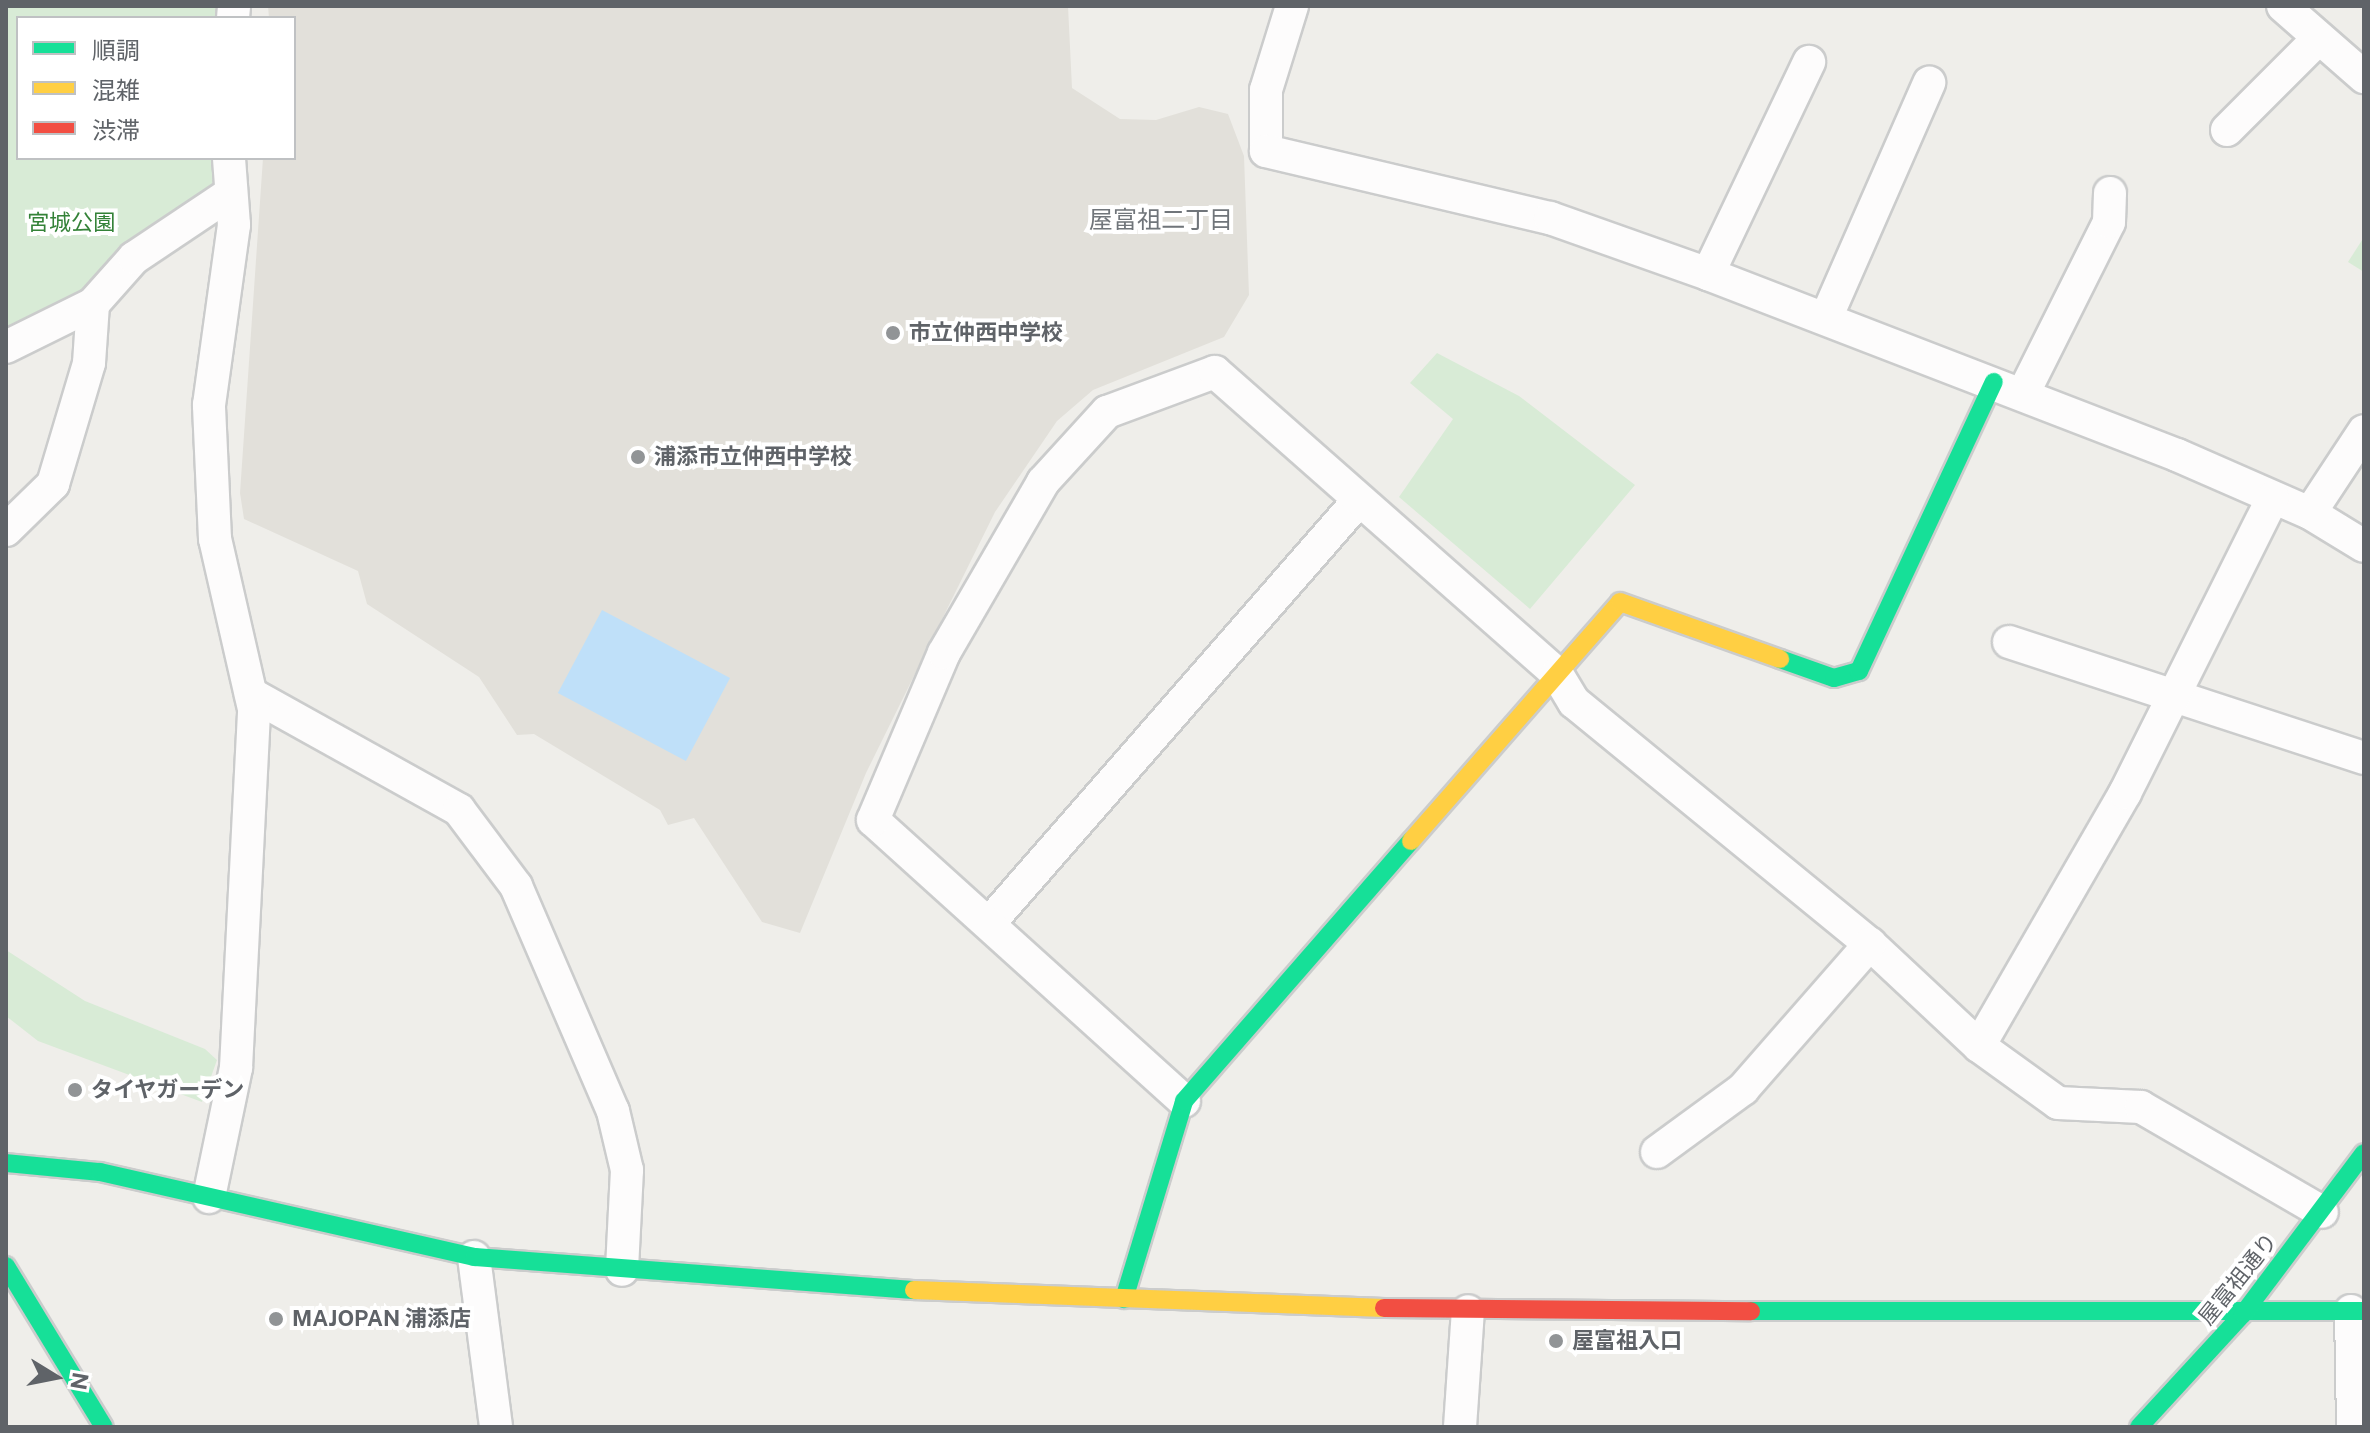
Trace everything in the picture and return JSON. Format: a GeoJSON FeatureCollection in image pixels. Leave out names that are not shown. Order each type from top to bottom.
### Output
{"type":"FeatureCollection","features":[{"type":"Feature","properties":{"kind":"street"},"geometry":{"type":"LineString","coordinates":[[1292,6],[1266,90],[1266,151],[1550,218],[1708,274],[2009,388],[2310,513],[2364,546]]}},
{"type":"Feature","properties":{"kind":"street"},"geometry":{"type":"LineString","coordinates":[[2283,6],[2364,77]]}},
{"type":"Feature","properties":{"kind":"street"},"geometry":{"type":"LineString","coordinates":[[2227,130],[2319,38]]}},
{"type":"Feature","properties":{"kind":"street"},"geometry":{"type":"LineString","coordinates":[[1708,274],[1809,62]]}},
{"type":"Feature","properties":{"kind":"street"},"geometry":{"type":"LineString","coordinates":[[1826,318],[1929,83]]}},
{"type":"Feature","properties":{"kind":"street"},"geometry":{"type":"LineString","coordinates":[[209,1197],[236,1068],[251,694],[215,539],[209,405],[234,225],[228,195],[229,160]]}},
{"type":"Feature","properties":{"kind":"street"},"geometry":{"type":"LineString","coordinates":[[1124,1299],[1184,1101],[1620,602],[1834,678],[1859,671],[2009,388],[2109,222],[2110,193]]}},
{"type":"Feature","properties":{"kind":"street"},"geometry":{"type":"LineString","coordinates":[[6,347],[93,304],[134,258],[228,195]]}},
{"type":"Feature","properties":{"kind":"street"},"geometry":{"type":"LineString","coordinates":[[6,530],[53,484],[89,363],[93,304]]}},
{"type":"Feature","properties":{"kind":"street"},"geometry":{"type":"LineString","coordinates":[[1184,1101],[991,921],[873,820],[944,653],[1043,482],[1107,412],[1215,372],[1557,674],[1574,702],[1870,944],[1979,1046],[2058,1103],[2141,1107],[2322,1212]]}},
{"type":"Feature","properties":{"kind":"street"},"geometry":{"type":"LineString","coordinates":[[2310,513],[2364,431]]}},
{"type":"Feature","properties":{"kind":"street"},"geometry":{"type":"LineString","coordinates":[[1979,1046],[2125,793],[2273,498]]}},
{"type":"Feature","properties":{"kind":"street"},"geometry":{"type":"LineString","coordinates":[[991,921],[1359,500]]}},
{"type":"Feature","properties":{"kind":"street"},"geometry":{"type":"LineString","coordinates":[[2009,642],[2364,758]]}},
{"type":"Feature","properties":{"kind":"street"},"geometry":{"type":"LineString","coordinates":[[251,694],[459,810],[516,886],[613,1111],[627,1170],[622,1270]]}},
{"type":"Feature","properties":{"kind":"street"},"geometry":{"type":"LineString","coordinates":[[1657,1152],[1743,1089],[1870,944]]}},
{"type":"Feature","properties":{"kind":"street","name":"屋富祖通り"},"geometry":{"type":"LineString","coordinates":[[2139,1427],[2243,1314],[2364,1153]]}},
{"type":"Feature","properties":{"kind":"street"},"geometry":{"type":"LineString","coordinates":[[6,1163],[100,1172],[474,1257],[622,1270],[1124,1299],[1468,1311],[2243,1314],[2357,1311],[2353,1427]]}},
{"type":"Feature","properties":{"kind":"street"},"geometry":{"type":"LineString","coordinates":[[474,1257],[496,1427]]}},
{"type":"Feature","properties":{"kind":"street"},"geometry":{"type":"LineString","coordinates":[[6,1266],[104,1427]]}},
{"type":"Feature","properties":{"kind":"street"},"geometry":{"type":"LineString","coordinates":[[1460,1427],[1468,1311]]}},
{"type":"Feature","properties":{"kind":"shaded area","name":"浦添市立仲西中学校"},"geometry":{"type":"Polygon","coordinates":[[[268,6],[1068,6],[1072,88],[1120,119],[1156,120],[1199,107],[1228,114],[1244,156],[1249,295],[1224,337],[1093,390],[1057,421],[995,512],[866,773],[800,933],[762,922],[694,818],[668,825],[660,810],[534,734],[517,735],[479,677],[367,604],[358,571],[244,519],[240,493],[263,160],[296,160],[296,16],[269,16],[268,6]]]}},
{"type":"Feature","properties":{"kind":"green space","name":"宮城公園"},"geometry":{"type":"Polygon","coordinates":[[[6,6],[219,6],[219,16],[16,16],[16,160],[216,160],[215,189],[98,285],[6,331],[6,6]]]}},
{"type":"Feature","properties":{"kind":"green space"},"geometry":{"type":"Polygon","coordinates":[[[2364,237],[2364,272],[2348,262],[2364,237]]]}},
{"type":"Feature","properties":{"kind":"green space"},"geometry":{"type":"Polygon","coordinates":[[[1437,353],[1519,396],[1635,485],[1530,609],[1399,497],[1453,419],[1410,383],[1437,353]]]}},
{"type":"Feature","properties":{"kind":"green space"},"geometry":{"type":"Polygon","coordinates":[[[6,950],[85,1001],[205,1049],[217,1060],[202,1102],[38,1041],[6,1016],[6,950]]]}},
{"type":"Feature","properties":{"kind":"water"},"geometry":{"type":"Polygon","coordinates":[[[602,610],[730,678],[686,761],[558,693],[602,610]]]}},
{"type":"Feature","properties":{"kind":"traffic: fast"},"geometry":{"type":"LineString","coordinates":[[1780,659],[1834,678],[1859,671],[1994,382]]}},
{"type":"Feature","properties":{"kind":"traffic: fast"},"geometry":{"type":"LineString","coordinates":[[1124,1299],[1184,1101],[1411,841]]}},
{"type":"Feature","properties":{"kind":"traffic: fast"},"geometry":{"type":"LineString","coordinates":[[2139,1427],[2243,1314],[2364,1153]]}},
{"type":"Feature","properties":{"kind":"traffic: fast"},"geometry":{"type":"LineString","coordinates":[[6,1163],[100,1172],[474,1257],[914,1290]]}},
{"type":"Feature","properties":{"kind":"traffic: fast"},"geometry":{"type":"LineString","coordinates":[[6,1266],[104,1427]]}},
{"type":"Feature","properties":{"kind":"traffic: fast"},"geometry":{"type":"LineString","coordinates":[[1751,1311],[2364,1311]]}},
{"type":"Feature","properties":{"kind":"traffic: slow"},"geometry":{"type":"LineString","coordinates":[[1411,841],[1620,602],[1780,659]]}},
{"type":"Feature","properties":{"kind":"traffic: slow"},"geometry":{"type":"LineString","coordinates":[[914,1290],[1384,1308]]}},
{"type":"Feature","properties":{"kind":"traffic: jam"},"geometry":{"type":"LineString","coordinates":[[1384,1308],[1751,1311]]}},
{"type":"Feature","properties":{"kind":"place","name":"市立仲西中学校"},"geometry":{"type":"Point","coordinates":[893,333]}},
{"type":"Feature","properties":{"kind":"place","name":"浦添市立仲西中学校"},"geometry":{"type":"Point","coordinates":[638,457]}},
{"type":"Feature","properties":{"kind":"place","name":"タイヤガーデン"},"geometry":{"type":"Point","coordinates":[75,1090]}},
{"type":"Feature","properties":{"kind":"place","name":"MAJOPAN 浦添店"},"geometry":{"type":"Point","coordinates":[276,1319]}},
{"type":"Feature","properties":{"kind":"place","name":"屋富祖入口"},"geometry":{"type":"Point","coordinates":[1556,1341]}},
{"type":"Feature","properties":{"kind":"district","name":"屋富祖二丁目"},"geometry":{"type":"Point","coordinates":[1161,220]}}]}
